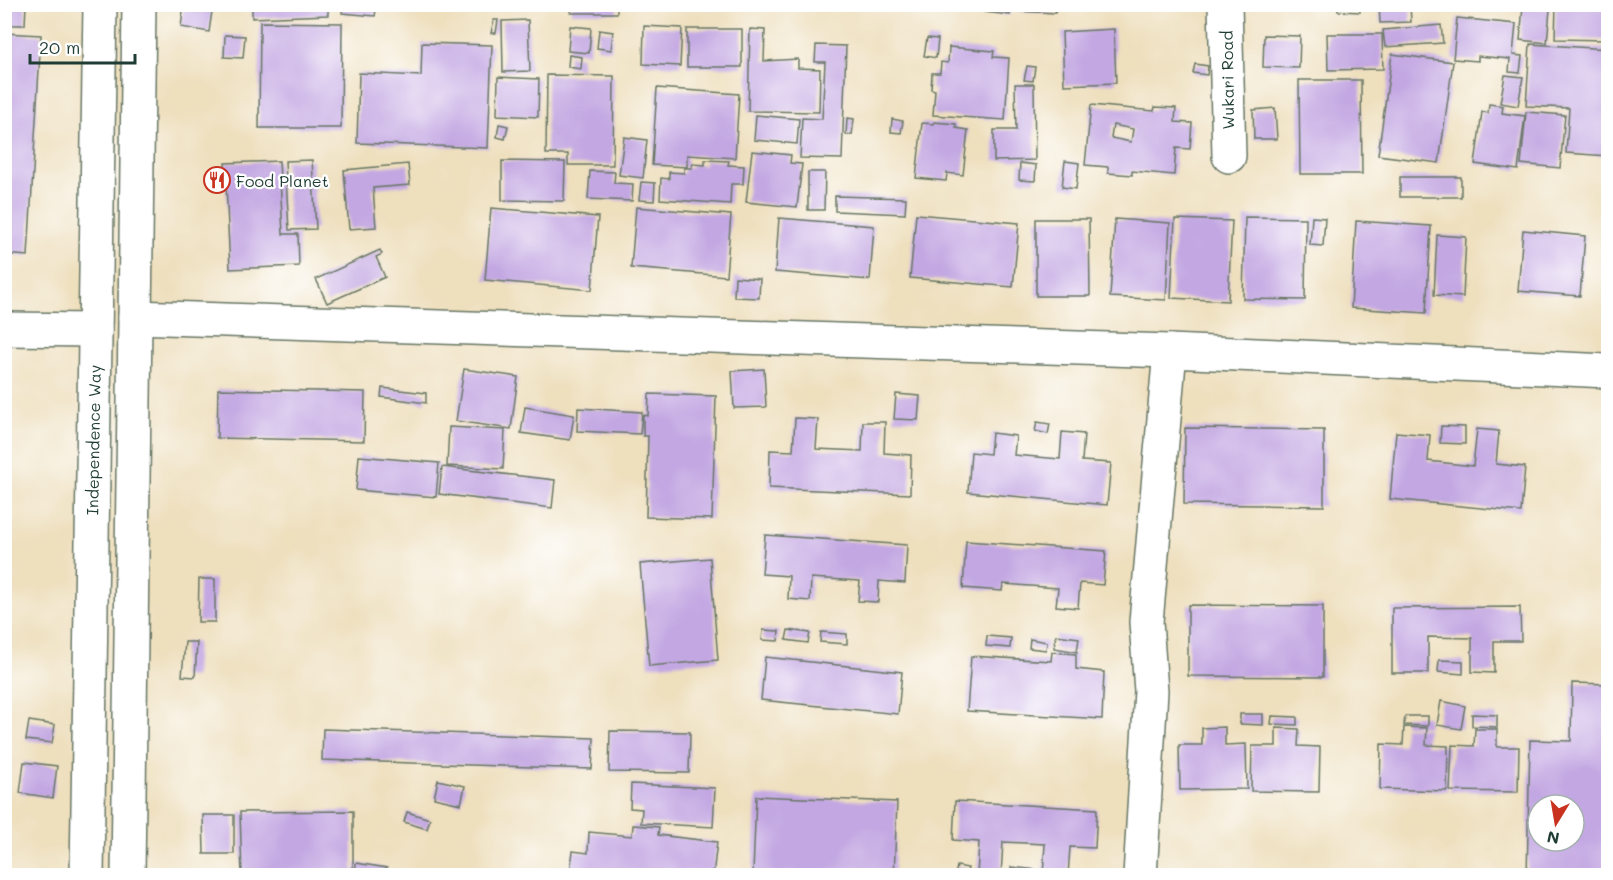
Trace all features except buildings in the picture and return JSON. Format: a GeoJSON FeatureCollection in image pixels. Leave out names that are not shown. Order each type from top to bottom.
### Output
{"type":"FeatureCollection","features":[{"type":"Feature","properties":{"kind":"street","name":"Independence Way"},"geometry":{"type":"LineString","coordinates":[[87,876],[100,4]]}},
{"type":"Feature","properties":{"kind":"street"},"geometry":{"type":"LineString","coordinates":[[128,876],[140,4]]}},
{"type":"Feature","properties":{"kind":"street","name":"Wukari Road"},"geometry":{"type":"LineString","coordinates":[[1225,4],[1228,156]]}},
{"type":"Feature","properties":{"kind":"street"},"geometry":{"type":"LineString","coordinates":[[135,317],[1170,351],[1608,371]]}},
{"type":"Feature","properties":{"kind":"street"},"geometry":{"type":"LineString","coordinates":[[4,329],[95,330]]}},
{"type":"Feature","properties":{"kind":"street"},"geometry":{"type":"LineString","coordinates":[[1140,876],[1151,691],[1146,622],[1170,351]]}},
{"type":"Feature","properties":{"kind":"place","name":"Food Planet"},"geometry":{"type":"Point","coordinates":[217,180]}}]}
